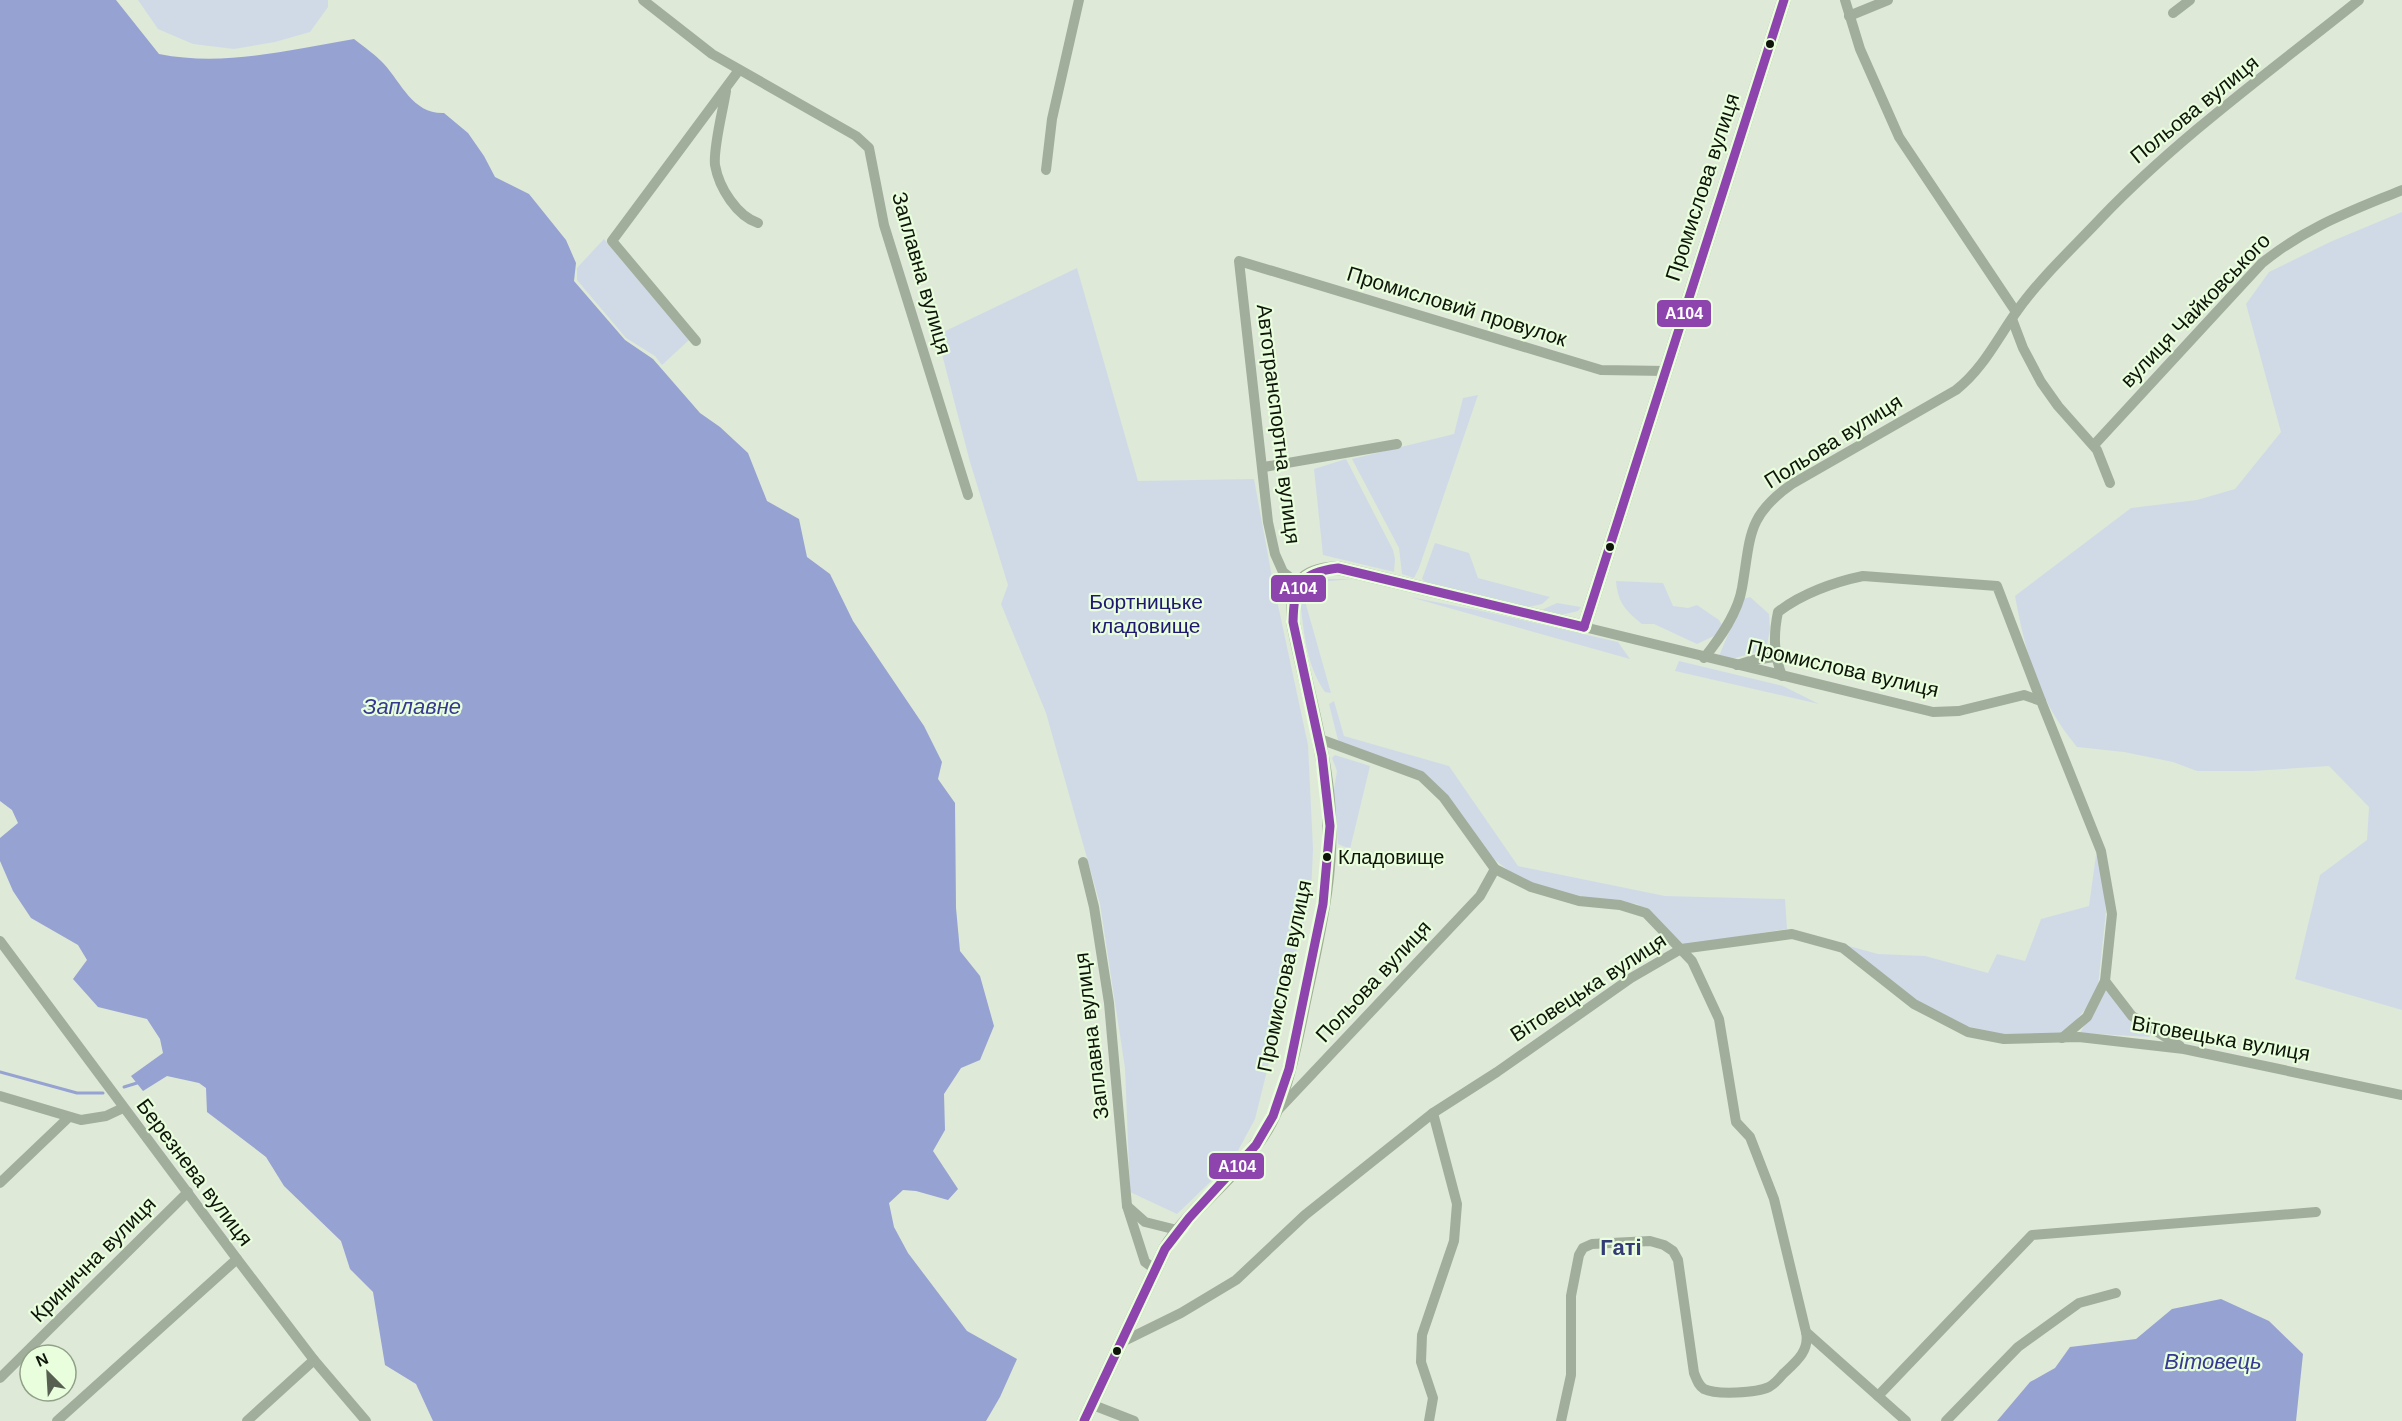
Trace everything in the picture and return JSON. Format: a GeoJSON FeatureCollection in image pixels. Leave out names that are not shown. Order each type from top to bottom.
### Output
{"type":"FeatureCollection","features":[{"type":"Feature","properties":{"kind":"street","name":"Заплавна вулиця"},"geometry":{"type":"LineString","coordinates":[[643,0],[694,41],[739,70],[856,136],[869,148],[884,225],[968,495]]}},
{"type":"Feature","properties":{"kind":"street"},"geometry":{"type":"LineString","coordinates":[[1046,170],[1053,115],[1079,0]]}},
{"type":"Feature","properties":{"kind":"street","name":"Промислова вулиця"},"geometry":{"type":"LineString","coordinates":[[1584,627],[1784,0]]}},
{"type":"Feature","properties":{"kind":"street"},"geometry":{"type":"LineString","coordinates":[[1845,0],[1860,49],[1899,137],[2014,316],[2024,348],[2041,382],[2058,406],[2094,445],[2110,483]]}},
{"type":"Feature","properties":{"kind":"street"},"geometry":{"type":"LineString","coordinates":[[1849,16],[1888,0]]}},
{"type":"Feature","properties":{"kind":"street"},"geometry":{"type":"LineString","coordinates":[[2173,13],[2190,0]]}},
{"type":"Feature","properties":{"kind":"street","name":"Польова вулиця"},"geometry":{"type":"LineString","coordinates":[[1704,658],[1721,637],[1737,603],[1742,589],[1752,530],[1761,511],[1775,496],[1968,381],[2037,285],[2130,188],[2191,134],[2359,0]]}},
{"type":"Feature","properties":{"kind":"street"},"geometry":{"type":"LineString","coordinates":[[696,341],[612,241],[739,70]]}},
{"type":"Feature","properties":{"kind":"street"},"geometry":{"type":"LineString","coordinates":[[726,88],[715,165],[738,211],[758,223]]}},
{"type":"Feature","properties":{"kind":"street","name":"вулиця Чайковського"},"geometry":{"type":"LineString","coordinates":[[2094,445],[2262,263],[2288,242],[2319,224],[2402,190]]}},
{"type":"Feature","properties":{"kind":"street","name":"Промисловий провулок"},"geometry":{"type":"LineString","coordinates":[[1239,261],[1601,370],[1666,371]]}},
{"type":"Feature","properties":{"kind":"street","name":"Автотранспортна вулиця"},"geometry":{"type":"LineString","coordinates":[[1239,261],[1264,467],[1268,522],[1275,554],[1284,572],[1298,584]]}},
{"type":"Feature","properties":{"kind":"street"},"geometry":{"type":"LineString","coordinates":[[1264,467],[1396,444]]}},
{"type":"Feature","properties":{"kind":"street","name":"Промислова вулиця"},"geometry":{"type":"LineString","coordinates":[[1124,1341],[1165,1249],[1177,1230],[1230,1176],[1263,1135],[1283,1088],[1300,1022],[1325,901],[1329,849],[1328,800],[1293,622],[1293,595],[1298,584],[1308,575],[1321,569],[1338,568],[1933,712],[1959,711],[2024,695],[2041,701]]}},
{"type":"Feature","properties":{"kind":"street"},"geometry":{"type":"LineString","coordinates":[[1782,676],[1775,657],[1775,626],[1778,612],[1798,598],[1849,579],[1874,575],[1997,586],[2101,851],[2112,914],[2104,981],[2087,1017],[2062,1038]]}},
{"type":"Feature","properties":{"kind":"street"},"geometry":{"type":"LineString","coordinates":[[1736,665],[1775,657]]}},
{"type":"Feature","properties":{"kind":"street"},"geometry":{"type":"LineString","coordinates":[[1317,738],[1421,776],[1444,798],[1495,869],[1532,887],[1560,896],[1579,901],[1620,905],[1646,913],[1692,961],[1719,1019],[1736,1122],[1750,1137],[1773,1199],[1808,1341],[1800,1358],[1770,1386],[1760,1390],[1715,1393],[1706,1390],[1699,1384],[1694,1373],[1678,1260],[1673,1251],[1650,1240],[1592,1244],[1583,1248],[1578,1255],[1571,1296],[1571,1375],[1561,1421]]}},
{"type":"Feature","properties":{"kind":"street","name":"Заплавна вулиця"},"geometry":{"type":"LineString","coordinates":[[1083,862],[1094,907],[1109,1003],[1127,1206],[1145,1262],[1156,1270]]}},
{"type":"Feature","properties":{"kind":"street","name":"Польова вулиця"},"geometry":{"type":"LineString","coordinates":[[1273,1116],[1480,896],[1495,869]]}},
{"type":"Feature","properties":{"kind":"street","name":"Вітовецька вулиця"},"geometry":{"type":"LineString","coordinates":[[1124,1341],[1181,1313],[1236,1280],[1305,1215],[1433,1113],[1497,1072],[1631,978],[1681,950],[1792,934],[1843,948],[1914,1004],[1968,1032],[2004,1039],[2079,1037],[2184,1049],[2402,1095]]}},
{"type":"Feature","properties":{"kind":"street","name":"Березнева вулиця"},"geometry":{"type":"LineString","coordinates":[[0,941],[314,1360],[366,1421]]}},
{"type":"Feature","properties":{"kind":"street"},"geometry":{"type":"LineString","coordinates":[[2104,981],[2132,1016],[2184,1049]]}},
{"type":"Feature","properties":{"kind":"street"},"geometry":{"type":"LineString","coordinates":[[0,1096],[81,1120],[106,1116],[123,1108]]}},
{"type":"Feature","properties":{"kind":"street"},"geometry":{"type":"LineString","coordinates":[[1429,1421],[1433,1398],[1421,1362],[1422,1335],[1454,1241],[1456,1204],[1433,1113]]}},
{"type":"Feature","properties":{"kind":"street"},"geometry":{"type":"LineString","coordinates":[[0,1184],[69,1118]]}},
{"type":"Feature","properties":{"kind":"street","name":"Кринична вулиця"},"geometry":{"type":"LineString","coordinates":[[0,1378],[188,1192]]}},
{"type":"Feature","properties":{"kind":"street"},"geometry":{"type":"LineString","coordinates":[[1127,1206],[1145,1222],[1177,1230]]}},
{"type":"Feature","properties":{"kind":"street"},"geometry":{"type":"LineString","coordinates":[[1878,1396],[2018,1247],[2032,1235],[2316,1212]]}},
{"type":"Feature","properties":{"kind":"street"},"geometry":{"type":"LineString","coordinates":[[57,1421],[237,1259]]}},
{"type":"Feature","properties":{"kind":"street"},"geometry":{"type":"LineString","coordinates":[[1946,1421],[2018,1347],[2079,1303],[2116,1293]]}},
{"type":"Feature","properties":{"kind":"street"},"geometry":{"type":"LineString","coordinates":[[1806,1332],[1906,1421]]}},
{"type":"Feature","properties":{"kind":"street"},"geometry":{"type":"LineString","coordinates":[[1084,1421],[1124,1341]]}},
{"type":"Feature","properties":{"kind":"street"},"geometry":{"type":"LineString","coordinates":[[247,1421],[314,1360]]}},
{"type":"Feature","properties":{"kind":"street"},"geometry":{"type":"LineString","coordinates":[[1094,1405],[1134,1421]]}},
{"type":"Feature","properties":{"kind":"green space"},"geometry":{"type":"Polygon","coordinates":[[[138,0],[328,0],[328,7],[310,32],[275,42],[234,49],[193,44],[158,29],[138,0]]]}},
{"type":"Feature","properties":{"kind":"green space"},"geometry":{"type":"Polygon","coordinates":[[[2402,212],[2402,1010],[2295,979],[2320,875],[2367,840],[2369,807],[2329,766],[2253,771],[2197,771],[2173,762],[2124,752],[2077,747],[2052,712],[2043,694],[2029,657],[2015,596],[2131,508],[2197,500],[2235,489],[2281,432],[2246,304],[2269,272],[2330,242],[2402,212]]]}},
{"type":"Feature","properties":{"kind":"green space"},"geometry":{"type":"Polygon","coordinates":[[[604,239],[689,340],[662,365],[655,356],[626,338],[577,280],[577,268],[604,239]]]}},
{"type":"Feature","properties":{"kind":"green space","name":"Бортницьке кладовище"},"geometry":{"type":"Polygon","coordinates":[[[1077,268],[1138,481],[1254,479],[1272,577],[1308,745],[1313,849],[1311,893],[1255,1119],[1233,1160],[1177,1214],[1130,1192],[1125,1068],[1100,904],[1046,713],[1001,604],[1008,585],[970,462],[937,335],[1077,268]]]}},
{"type":"Feature","properties":{"kind":"green space"},"geometry":{"type":"Polygon","coordinates":[[[1478,395],[1419,568],[1414,578],[1402,574],[1399,548],[1352,459],[1454,434],[1463,398],[1478,395]]]}},
{"type":"Feature","properties":{"kind":"green space"},"geometry":{"type":"Polygon","coordinates":[[[1346,459],[1393,550],[1394,572],[1323,555],[1314,469],[1346,459]]]}},
{"type":"Feature","properties":{"kind":"green space"},"geometry":{"type":"Polygon","coordinates":[[[1435,543],[1469,553],[1478,578],[1550,597],[1542,604],[1524,608],[1429,585],[1422,579],[1435,543]]]}},
{"type":"Feature","properties":{"kind":"green space"},"geometry":{"type":"Polygon","coordinates":[[[1352,579],[1319,582],[1305,601],[1331,693],[1325,692],[1310,660],[1300,601],[1317,581],[1352,579]]]}},
{"type":"Feature","properties":{"kind":"green space"},"geometry":{"type":"Polygon","coordinates":[[[1616,581],[1663,583],[1673,606],[1688,608],[1697,605],[1719,620],[1722,625],[1716,635],[1697,644],[1654,624],[1642,624],[1623,606],[1616,581]]]}},
{"type":"Feature","properties":{"kind":"green space"},"geometry":{"type":"Polygon","coordinates":[[[1410,597],[1618,642],[1630,659],[1410,597]]]}},
{"type":"Feature","properties":{"kind":"green space"},"geometry":{"type":"Polygon","coordinates":[[[1750,597],[1769,614],[1770,630],[1766,649],[1732,659],[1719,656],[1743,599],[1750,597]]]}},
{"type":"Feature","properties":{"kind":"green space"},"geometry":{"type":"Polygon","coordinates":[[[1557,603],[1581,607],[1578,611],[1561,615],[1535,613],[1557,603]]]}},
{"type":"Feature","properties":{"kind":"green space"},"geometry":{"type":"Polygon","coordinates":[[[1679,661],[1783,686],[1819,704],[1675,671],[1679,661]]]}},
{"type":"Feature","properties":{"kind":"green space"},"geometry":{"type":"Polygon","coordinates":[[[1334,701],[1344,736],[1449,766],[1518,866],[1665,896],[1785,899],[1787,929],[1684,945],[1648,911],[1637,904],[1579,898],[1536,885],[1513,874],[1491,857],[1422,773],[1341,744],[1329,704],[1334,701]]]}},
{"type":"Feature","properties":{"kind":"green space"},"geometry":{"type":"Polygon","coordinates":[[[1335,755],[1370,766],[1350,849],[1338,844],[1333,795],[1337,771],[1332,758],[1335,755]]]}},
{"type":"Feature","properties":{"kind":"green space"},"geometry":{"type":"Polygon","coordinates":[[[2096,855],[2103,881],[2106,912],[2098,986],[2088,1006],[2067,1031],[2058,1035],[2010,1036],[1962,1025],[1916,1001],[1845,945],[1878,954],[1925,956],[1988,973],[1997,954],[2025,961],[2041,919],[2089,906],[2096,855]]]}},
{"type":"Feature","properties":{"kind":"green space"},"geometry":{"type":"Polygon","coordinates":[[[2105,990],[2150,1037],[2080,1033],[2105,990]]]}},
{"type":"Feature","properties":{"kind":"water","name":"Заплавне"},"geometry":{"type":"Polygon","coordinates":[[[0,0],[116,0],[159,54],[183,58],[256,56],[354,39],[381,61],[416,103],[424,109],[444,113],[468,133],[495,177],[529,194],[566,240],[576,263],[574,281],[625,340],[653,359],[700,413],[720,427],[748,453],[767,501],[799,519],[807,557],[830,574],[853,621],[924,726],[942,762],[938,779],[955,803],[956,908],[960,951],[980,976],[994,1026],[980,1060],[961,1068],[944,1094],[945,1130],[933,1151],[958,1189],[948,1200],[916,1191],[903,1190],[889,1203],[894,1227],[908,1253],[967,1331],[1017,1359],[986,1421],[433,1421],[416,1384],[385,1365],[373,1292],[350,1269],[341,1241],[284,1186],[266,1157],[207,1112],[206,1088],[199,1083],[167,1076],[143,1091],[131,1076],[163,1053],[160,1039],[147,1019],[98,1007],[73,979],[87,960],[78,945],[31,918],[13,891],[0,861],[0,838],[18,823],[12,810],[0,801],[0,0]]]}},
{"type":"Feature","properties":{"kind":"water","name":"Вітовець"},"geometry":{"type":"Polygon","coordinates":[[[2221,1299],[2269,1321],[2303,1354],[2296,1421],[1997,1421],[2030,1382],[2055,1368],[2070,1347],[2136,1339],[2172,1309],[2221,1299]]]}},
{"type":"Feature","properties":{"kind":"waterway"},"geometry":{"type":"LineString","coordinates":[[0,1072],[77,1093],[103,1093]]}},
{"type":"Feature","properties":{"kind":"waterway"},"geometry":{"type":"LineString","coordinates":[[124,1087],[137,1083]]}},
{"type":"Feature","properties":{"kind":"transit line","name":"А104"},"geometry":{"type":"LineString","coordinates":[[1584,627],[1784,0]]}},
{"type":"Feature","properties":{"kind":"transit line","name":"А104"},"geometry":{"type":"LineString","coordinates":[[1084,1421],[1165,1249],[1189,1218],[1256,1145],[1273,1116],[1289,1069],[1323,904],[1330,826],[1322,756],[1293,622],[1295,599],[1301,583],[1315,573],[1338,568],[1584,627]]}},
{"type":"Feature","properties":{"kind":"place","name":"Кладовище"},"geometry":{"type":"Point","coordinates":[1327,857]}},
{"type":"Feature","properties":{"kind":"district","name":"Гаті"},"geometry":{"type":"Point","coordinates":[1621,1247]}}]}
